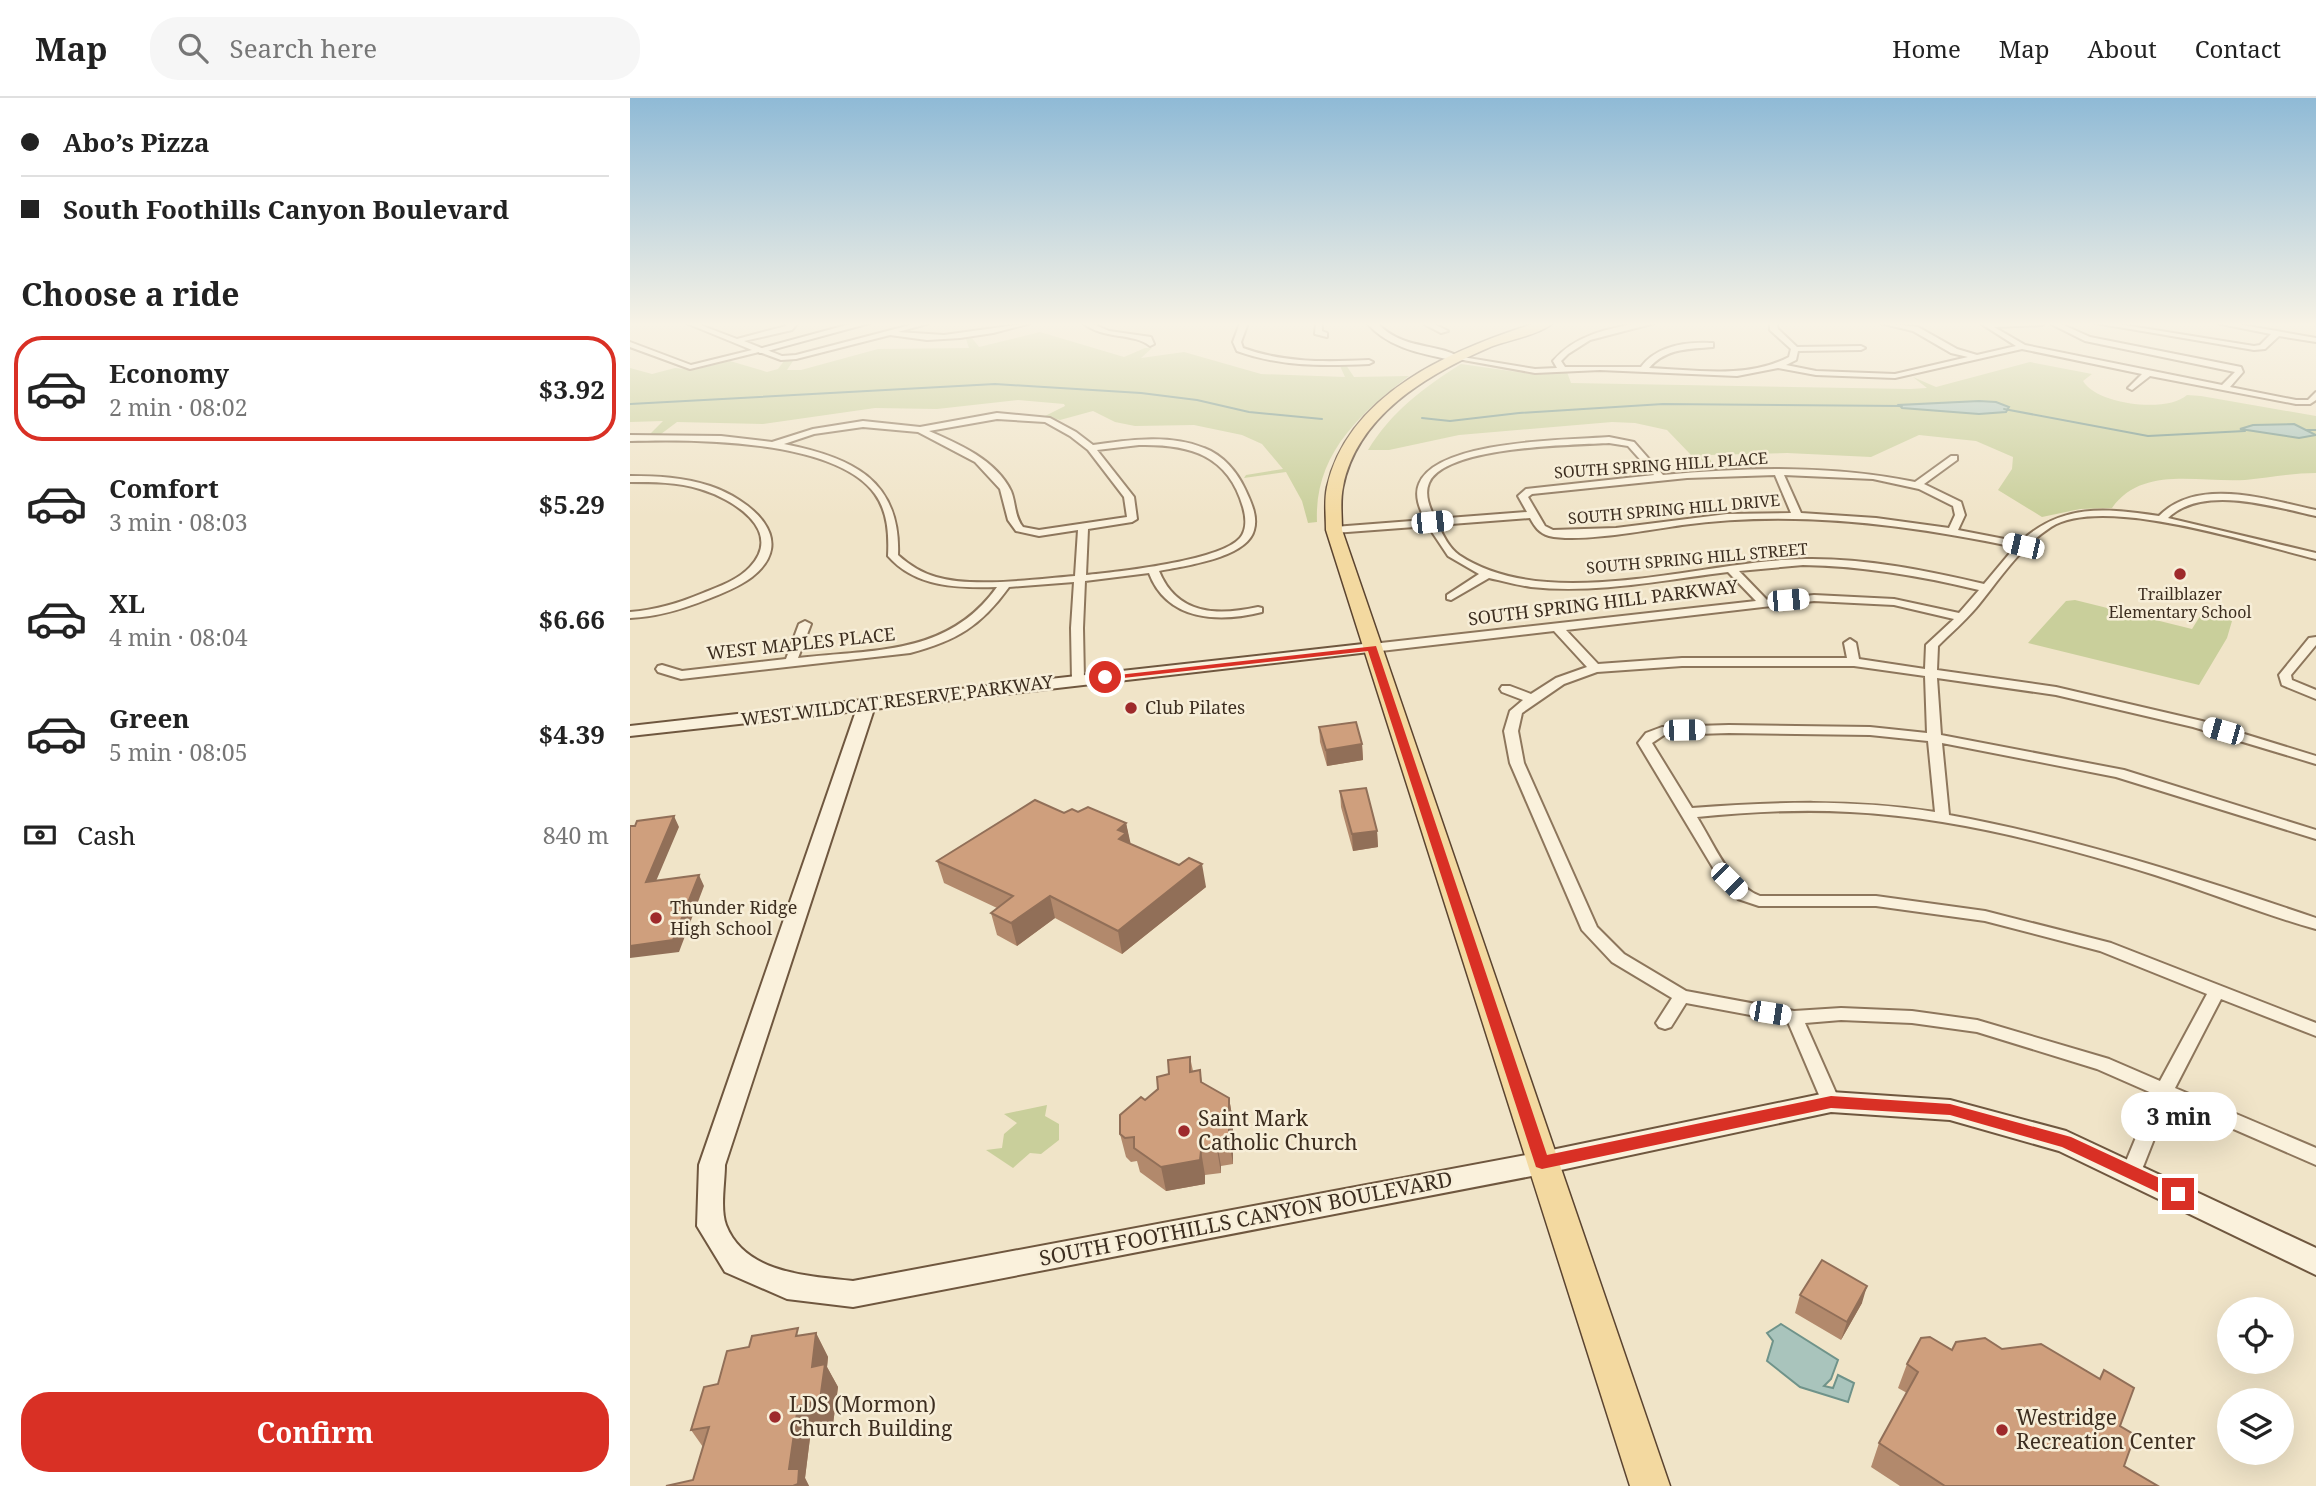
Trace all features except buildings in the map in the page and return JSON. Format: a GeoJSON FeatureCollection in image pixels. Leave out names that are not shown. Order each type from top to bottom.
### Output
{"type":"FeatureCollection","features":[{"type":"Feature","properties":{"kind":"main road"},"geometry":{"type":"LineString","coordinates":[[1409,388],[1379,411],[1363,428],[1348,451],[1335,485],[1334,530],[1650,1486]]}},
{"type":"Feature","properties":{"kind":"street"},"geometry":{"type":"LineString","coordinates":[[2224,388],[2305,403],[2316,394]]}},
{"type":"Feature","properties":{"kind":"street"},"geometry":{"type":"LineString","coordinates":[[769,446],[813,432],[863,424],[920,430],[963,420],[1027,418],[1054,423],[1091,448],[1129,497],[1132,519],[1039,533],[1020,530],[1008,509],[1006,491],[982,463],[920,430]]}},
{"type":"Feature","properties":{"kind":"street"},"geometry":{"type":"LineString","coordinates":[[630,438],[682,437],[769,446],[829,461],[870,482],[890,516],[895,536],[893,555],[910,573],[947,583],[1005,584],[1186,565],[1216,556],[1242,542],[1251,530],[1251,515],[1236,479],[1206,449],[1157,441],[1091,448]]}},
{"type":"Feature","properties":{"kind":"street","name":"SOUTH SPRING HILL STREET"},"geometry":{"type":"LineString","coordinates":[[1661,478],[1631,444],[1621,441],[1477,452],[1445,463],[1424,480],[1420,491],[1432,522],[1452,555],[1487,574],[1525,582],[1568,585],[1801,562],[1863,564],[1922,572],[1986,588]]}},
{"type":"Feature","properties":{"kind":"street"},"geometry":{"type":"LineString","coordinates":[[1919,483],[1954,458]]}},
{"type":"Feature","properties":{"kind":"street"},"geometry":{"type":"LineString","coordinates":[[1779,472],[1797,515]]}},
{"type":"Feature","properties":{"kind":"street","name":"SOUTH SPRING HILL PLACE"},"geometry":{"type":"LineString","coordinates":[[1534,514],[1523,496],[1529,491],[1661,478],[1779,472],[1919,483],[1943,492],[1958,503],[1960,515],[1953,530]]}},
{"type":"Feature","properties":{"kind":"street"},"geometry":{"type":"LineString","coordinates":[[630,479],[684,483],[714,490],[757,515],[764,533],[765,547],[758,565],[736,583],[688,603],[630,615]]}},
{"type":"Feature","properties":{"kind":"street"},"geometry":{"type":"LineString","coordinates":[[2161,520],[2178,505],[2215,499],[2255,501],[2316,512]]}},
{"type":"Feature","properties":{"kind":"street"},"geometry":{"type":"LineString","coordinates":[[1942,815],[1931,673],[1932,645],[1962,617],[2023,546],[2051,522],[2067,516],[2110,513],[2161,520],[2316,556]]}},
{"type":"Feature","properties":{"kind":"street"},"geometry":{"type":"LineString","coordinates":[[1334,530],[1534,514]]}},
{"type":"Feature","properties":{"kind":"street","name":"SOUTH SPRING HILL DRIVE"},"geometry":{"type":"LineString","coordinates":[[1534,514],[1541,527],[1563,534],[1726,517],[1797,515],[1875,519],[1953,530],[2023,546]]}},
{"type":"Feature","properties":{"kind":"street"},"geometry":{"type":"LineString","coordinates":[[1078,680],[1077,628],[1083,528]]}},
{"type":"Feature","properties":{"kind":"street"},"geometry":{"type":"LineString","coordinates":[[1153,569],[1157,586],[1174,602],[1199,613],[1228,616],[1258,610]]}},
{"type":"Feature","properties":{"kind":"street"},"geometry":{"type":"LineString","coordinates":[[1732,570],[1763,602]]}},
{"type":"Feature","properties":{"kind":"street"},"geometry":{"type":"LineString","coordinates":[[1451,597],[1487,574]]}},
{"type":"Feature","properties":{"kind":"street","name":"WEST MAPLES PLACE"},"geometry":{"type":"LineString","coordinates":[[662,669],[681,674],[790,664],[888,653],[941,640],[984,615],[1005,584]]}},
{"type":"Feature","properties":{"kind":"street","name":"SOUTH SPRING HILL PARKWAY"},"geometry":{"type":"LineString","coordinates":[[1372,648],[1763,602],[1858,598],[1894,601],[1962,617]]}},
{"type":"Feature","properties":{"kind":"street"},"geometry":{"type":"LineString","coordinates":[[790,664],[805,624]]}},
{"type":"Feature","properties":{"kind":"street"},"geometry":{"type":"LineString","coordinates":[[1556,626],[1595,668]]}},
{"type":"Feature","properties":{"kind":"street"},"geometry":{"type":"LineString","coordinates":[[2316,641],[2313,641],[2285,675],[2286,682],[2316,695]]}},
{"type":"Feature","properties":{"kind":"street"},"geometry":{"type":"LineString","coordinates":[[1850,643],[1854,662]]}},
{"type":"Feature","properties":{"kind":"street","name":"WEST WILDCAT RESERVE PARKWAY"},"geometry":{"type":"LineString","coordinates":[[630,731],[1372,648]]}},
{"type":"Feature","properties":{"kind":"street"},"geometry":{"type":"LineString","coordinates":[[2316,760],[2197,724],[2069,694],[1854,662],[1682,662],[1595,668],[1560,681],[1532,699],[1516,711],[1511,731],[1517,763],[1590,930],[1618,958],[1682,996],[1794,1017],[1841,1014],[1912,1017],[1977,1026],[2103,1064],[2316,1157]]}},
{"type":"Feature","properties":{"kind":"street"},"geometry":{"type":"LineString","coordinates":[[1506,689],[1532,699]]}},
{"type":"Feature","properties":{"kind":"street","name":"SOUTH FOOTHILLS CANYON BOULEVARD"},"geometry":{"type":"LineString","coordinates":[[867,704],[712,1165],[711,1226],[736,1263],[787,1286],[853,1294],[1542,1163],[1831,1102],[1950,1110],[2066,1142],[2132,1171],[2316,1262]]}},
{"type":"Feature","properties":{"kind":"street"},"geometry":{"type":"LineString","coordinates":[[2316,835],[2119,774],[1935,738],[1813,729],[1662,731],[1651,736],[1645,743],[1729,881],[1743,894],[1759,901],[1876,901],[1985,916],[2105,947],[2316,1030]]}},
{"type":"Feature","properties":{"kind":"street"},"geometry":{"type":"LineString","coordinates":[[1689,813],[1729,808],[1814,805],[1942,815],[2080,846],[2141,863],[2316,924]]}},
{"type":"Feature","properties":{"kind":"street"},"geometry":{"type":"LineString","coordinates":[[2132,1171],[2164,1091],[2217,990]]}},
{"type":"Feature","properties":{"kind":"street"},"geometry":{"type":"LineString","coordinates":[[1665,1023],[1682,996]]}},
{"type":"Feature","properties":{"kind":"street"},"geometry":{"type":"LineString","coordinates":[[1794,1017],[1831,1102]]}},
{"type":"Feature","properties":{"kind":"green space"},"geometry":{"type":"Polygon","coordinates":[[[630,388],[1394,388],[1373,405],[1343,438],[1323,476],[1318,498],[1317,522],[1308,523],[1302,501],[1286,472],[1244,478],[1246,475],[1283,469],[1262,444],[1242,435],[1194,425],[1135,426],[1115,422],[1093,411],[1060,420],[1045,416],[1065,406],[1064,404],[1018,400],[937,409],[875,408],[763,424],[677,422],[661,434],[650,434],[663,421],[630,422],[630,388]]]}},
{"type":"Feature","properties":{"kind":"green space"},"geometry":{"type":"Polygon","coordinates":[[[1427,388],[2090,388],[2102,396],[2133,404],[2165,404],[2178,401],[2187,395],[2316,416],[2316,473],[2245,480],[2155,481],[2124,495],[2112,508],[2080,509],[2042,517],[1998,490],[2012,469],[2013,457],[1976,441],[1919,435],[1871,457],[1787,453],[1707,455],[1717,470],[1710,471],[1698,455],[1691,455],[1667,430],[1635,423],[1612,422],[1459,435],[1389,450],[1368,450],[1398,412],[1427,388]]]}},
{"type":"Feature","properties":{"kind":"green space"},"geometry":{"type":"Polygon","coordinates":[[[2075,600],[2192,629],[2202,613],[2232,621],[2227,638],[2199,685],[2028,643],[2066,601],[2075,600]]]}},
{"type":"Feature","properties":{"kind":"green space"},"geometry":{"type":"Polygon","coordinates":[[[1047,1105],[1045,1116],[1059,1124],[1059,1140],[1041,1154],[1030,1153],[1013,1168],[986,1150],[1002,1148],[1004,1134],[1017,1123],[1004,1114],[1047,1105]]]}},
{"type":"Feature","properties":{"kind":"water"},"geometry":{"type":"Polygon","coordinates":[[[1996,402],[2009,407],[2006,412],[1979,414],[1902,408],[1899,405],[1996,402]]]}},
{"type":"Feature","properties":{"kind":"water"},"geometry":{"type":"Polygon","coordinates":[[[2294,424],[2316,435],[2299,438],[2240,429],[2253,425],[2294,424]]]}},
{"type":"Feature","properties":{"kind":"water"},"geometry":{"type":"Polygon","coordinates":[[[1781,1324],[1838,1360],[1831,1379],[1824,1386],[1833,1388],[1838,1375],[1854,1383],[1848,1402],[1800,1387],[1767,1361],[1773,1341],[1767,1333],[1781,1324]]]}},
{"type":"Feature","properties":{"kind":"waterway"},"geometry":{"type":"LineString","coordinates":[[630,404],[926,388]]}},
{"type":"Feature","properties":{"kind":"waterway"},"geometry":{"type":"LineString","coordinates":[[1056,388],[1141,393],[1197,400],[1249,412],[1322,419]]}},
{"type":"Feature","properties":{"kind":"waterway"},"geometry":{"type":"LineString","coordinates":[[1422,418],[1450,421],[1519,413],[1663,404],[1902,406]]}},
{"type":"Feature","properties":{"kind":"waterway"},"geometry":{"type":"LineString","coordinates":[[2004,409],[2148,436],[2245,431]]}},
{"type":"Feature","properties":{"kind":"waterway"},"geometry":{"type":"LineString","coordinates":[[2306,430],[2316,430]]}},
{"type":"Feature","properties":{"kind":"place","name":"Trailblazer Elementary School"},"geometry":{"type":"Point","coordinates":[2180,574]}},
{"type":"Feature","properties":{"kind":"place","name":"Club Pilates"},"geometry":{"type":"Point","coordinates":[1131,708]}},
{"type":"Feature","properties":{"kind":"place","name":"Thunder Ridge High School"},"geometry":{"type":"Point","coordinates":[656,918]}},
{"type":"Feature","properties":{"kind":"place","name":"Saint Mark Catholic Church"},"geometry":{"type":"Point","coordinates":[1184,1131]}},
{"type":"Feature","properties":{"kind":"place","name":"LDS (Mormon) Church Building"},"geometry":{"type":"Point","coordinates":[775,1417]}},
{"type":"Feature","properties":{"kind":"place","name":"Westridge Recreation Center"},"geometry":{"type":"Point","coordinates":[2002,1430]}},
{"type":"Feature","properties":{"kind":"route"},"geometry":{"type":"LineString","coordinates":[[1105,677],[1372,648],[1542,1163],[1831,1102],[1950,1110],[2066,1142],[2178,1194]]}}]}
